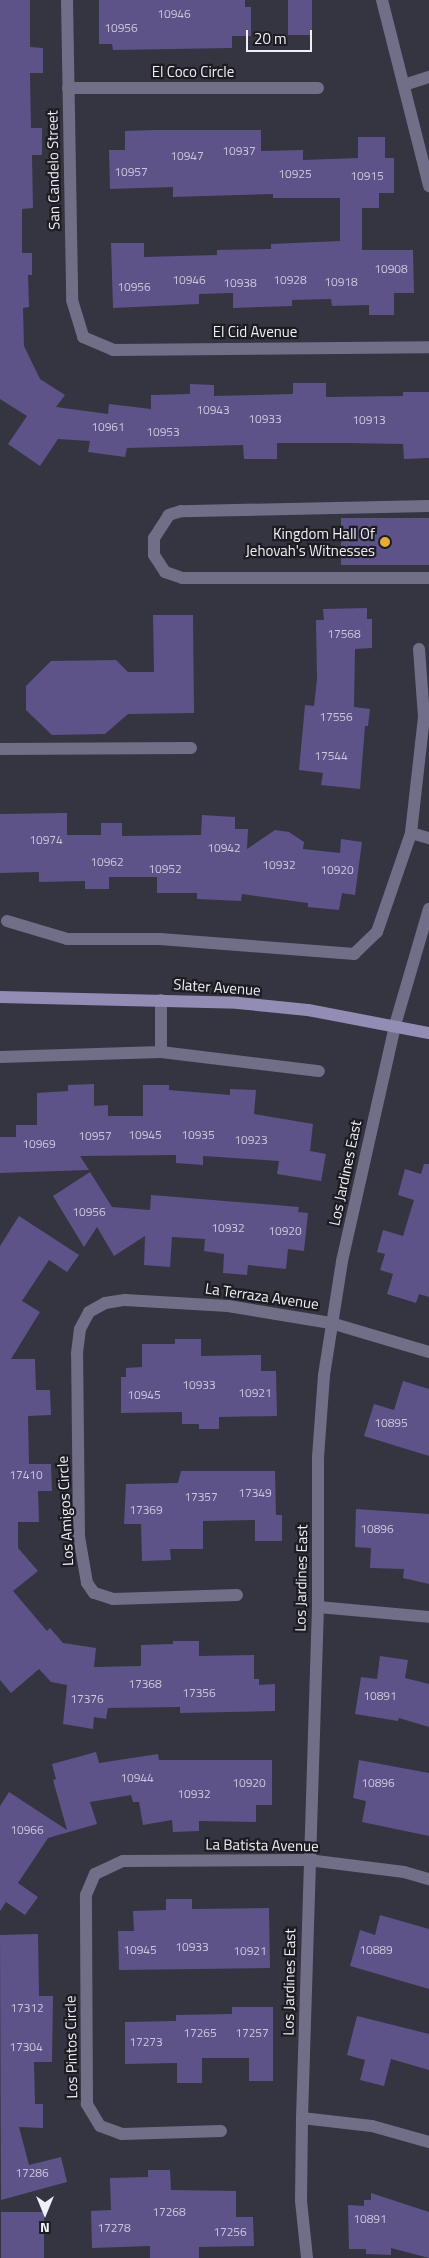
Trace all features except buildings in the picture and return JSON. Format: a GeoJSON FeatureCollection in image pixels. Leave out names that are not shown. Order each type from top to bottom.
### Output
{"type":"FeatureCollection","features":[{"type":"Feature","properties":{"kind":"main road","name":"Slater Avenue"},"geometry":{"type":"LineString","coordinates":[[0,997],[161,1000],[308,1010],[429,1034]]}},
{"type":"Feature","properties":{"kind":"street","name":"San Candelo Street"},"geometry":{"type":"LineString","coordinates":[[67,0],[72,300],[83,337]]}},
{"type":"Feature","properties":{"kind":"street"},"geometry":{"type":"LineString","coordinates":[[382,0],[429,186]]}},
{"type":"Feature","properties":{"kind":"street"},"geometry":{"type":"LineString","coordinates":[[404,85],[429,77]]}},
{"type":"Feature","properties":{"kind":"street","name":"El Coco Circle"},"geometry":{"type":"LineString","coordinates":[[68,88],[318,88]]}},
{"type":"Feature","properties":{"kind":"street","name":"El Cid Avenue"},"geometry":{"type":"LineString","coordinates":[[83,337],[114,350],[429,348]]}},
{"type":"Feature","properties":{"kind":"street"},"geometry":{"type":"LineString","coordinates":[[429,506],[181,511],[170,515],[154,538],[154,555],[165,572],[182,578],[429,578]]}},
{"type":"Feature","properties":{"kind":"street"},"geometry":{"type":"LineString","coordinates":[[7,921],[67,939],[160,939],[354,954],[377,932],[411,833],[424,717],[419,650]]}},
{"type":"Feature","properties":{"kind":"street"},"geometry":{"type":"LineString","coordinates":[[0,750],[191,748]]}},
{"type":"Feature","properties":{"kind":"street"},"geometry":{"type":"LineString","coordinates":[[411,833],[429,838]]}},
{"type":"Feature","properties":{"kind":"street","name":"Los Jardines East"},"geometry":{"type":"LineString","coordinates":[[307,2258],[301,2201],[302,2118],[308,1860],[318,1607],[318,1457],[331,1323],[394,1026],[429,909]]}},
{"type":"Feature","properties":{"kind":"street"},"geometry":{"type":"LineString","coordinates":[[161,1000],[161,1052]]}},
{"type":"Feature","properties":{"kind":"street"},"geometry":{"type":"LineString","coordinates":[[0,1056],[161,1052],[319,1072]]}},
{"type":"Feature","properties":{"kind":"street","name":"La Terraza Avenue"},"geometry":{"type":"LineString","coordinates":[[89,1312],[105,1303],[153,1300],[228,1306],[331,1323],[429,1352]]}},
{"type":"Feature","properties":{"kind":"street","name":"Los Amigos Circle"},"geometry":{"type":"LineString","coordinates":[[89,1312],[80,1329],[77,1353],[79,1536],[87,1583],[94,1593],[113,1599],[237,1595]]}},
{"type":"Feature","properties":{"kind":"street"},"geometry":{"type":"LineString","coordinates":[[318,1607],[429,1617]]}},
{"type":"Feature","properties":{"kind":"street","name":"La Batista Avenue"},"geometry":{"type":"LineString","coordinates":[[95,1874],[123,1861],[308,1860],[404,1872],[429,1879]]}},
{"type":"Feature","properties":{"kind":"street","name":"Los Pintos Circle"},"geometry":{"type":"LineString","coordinates":[[95,1874],[86,1895],[87,2104],[100,2126],[122,2134],[221,2131]]}},
{"type":"Feature","properties":{"kind":"street"},"geometry":{"type":"LineString","coordinates":[[302,2118],[372,2126],[429,2142]]}},
{"type":"Feature","properties":{"kind":"place","name":"Kingdom Hall Of Jehovah's Witnesses"},"geometry":{"type":"Point","coordinates":[385,542]}}]}
